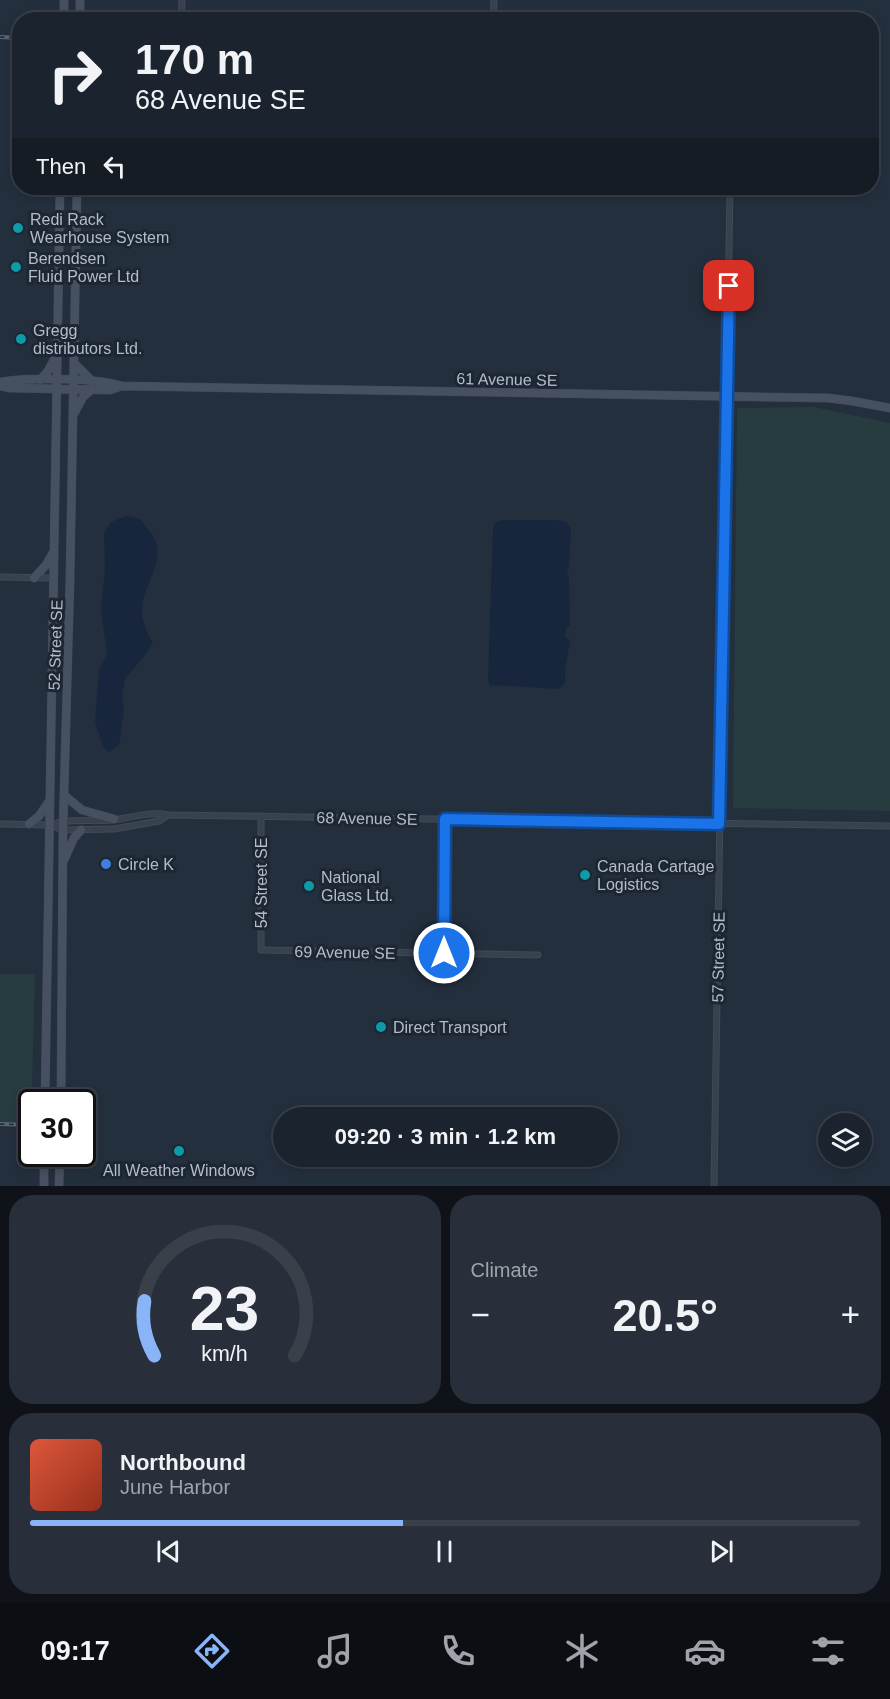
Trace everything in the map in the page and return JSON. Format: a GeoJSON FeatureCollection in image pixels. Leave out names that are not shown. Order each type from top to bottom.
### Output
{"type":"FeatureCollection","features":[{"type":"Feature","properties":{"kind":"main road","name":"52 Street SE"},"geometry":{"type":"LineString","coordinates":[[45,1089],[60,195]]}},
{"type":"Feature","properties":{"kind":"main road","name":"52 Street SE"},"geometry":{"type":"LineString","coordinates":[[61,1089],[63,821],[77,195]]}},
{"type":"Feature","properties":{"kind":"main road"},"geometry":{"type":"LineString","coordinates":[[40,380],[48,371],[57,352]]}},
{"type":"Feature","properties":{"kind":"main road"},"geometry":{"type":"LineString","coordinates":[[73,418],[83,397],[92,386],[74,363]]}},
{"type":"Feature","properties":{"kind":"main road","name":"61 Avenue SE"},"geometry":{"type":"LineString","coordinates":[[0,384],[12,380],[40,380],[92,386],[110,382],[122,386],[727,395],[828,398],[852,400],[890,408]]}},
{"type":"Feature","properties":{"kind":"main road","name":"61 Avenue SE"},"geometry":{"type":"LineString","coordinates":[[0,384],[10,388],[57,390],[73,385]]}},
{"type":"Feature","properties":{"kind":"main road"},"geometry":{"type":"LineString","coordinates":[[34,578],[46,565],[54,549]]}},
{"type":"Feature","properties":{"kind":"main road"},"geometry":{"type":"LineString","coordinates":[[64,795],[82,810],[114,819]]}},
{"type":"Feature","properties":{"kind":"main road"},"geometry":{"type":"LineString","coordinates":[[29,824],[39,816],[51,799]]}},
{"type":"Feature","properties":{"kind":"main road"},"geometry":{"type":"LineString","coordinates":[[63,861],[74,838],[81,830]]}},
{"type":"Feature","properties":{"kind":"main road"},"geometry":{"type":"LineString","coordinates":[[44,1167],[44,1186]]}},
{"type":"Feature","properties":{"kind":"main road"},"geometry":{"type":"LineString","coordinates":[[59,1186],[60,1167]]}},
{"type":"Feature","properties":{"kind":"street","name":"57 Street SE"},"geometry":{"type":"LineString","coordinates":[[714,1186],[730,195]]}},
{"type":"Feature","properties":{"kind":"street"},"geometry":{"type":"LineString","coordinates":[[0,577],[54,578]]}},
{"type":"Feature","properties":{"kind":"street","name":"68 Avenue SE"},"geometry":{"type":"LineString","coordinates":[[50,825],[63,821],[114,819],[156,812],[168,815],[890,826]]}},
{"type":"Feature","properties":{"kind":"street","name":"68 Avenue SE"},"geometry":{"type":"LineString","coordinates":[[0,824],[50,825],[63,830],[81,830],[133,826],[159,821],[168,815]]}},
{"type":"Feature","properties":{"kind":"street","name":"54 Street SE"},"geometry":{"type":"LineString","coordinates":[[261,816],[261,950]]}},
{"type":"Feature","properties":{"kind":"street"},"geometry":{"type":"LineString","coordinates":[[444,953],[445,819]]}},
{"type":"Feature","properties":{"kind":"street","name":"69 Avenue SE"},"geometry":{"type":"LineString","coordinates":[[261,950],[538,955]]}},
{"type":"Feature","properties":{"kind":"green space"},"geometry":{"type":"Polygon","coordinates":[[[814,407],[890,423],[890,811],[733,808],[737,408],[814,407]]]}},
{"type":"Feature","properties":{"kind":"green space"},"geometry":{"type":"Polygon","coordinates":[[[0,974],[35,974],[32,1089],[18,1089],[18,1125],[0,1125],[0,974]]]}},
{"type":"Feature","properties":{"kind":"water"},"geometry":{"type":"Polygon","coordinates":[[[126,516],[140,519],[156,543],[155,567],[143,601],[142,613],[145,627],[153,642],[125,679],[122,698],[124,711],[119,745],[109,752],[103,747],[95,721],[99,671],[107,654],[101,611],[105,569],[104,533],[111,522],[126,516]]]}},
{"type":"Feature","properties":{"kind":"water"},"geometry":{"type":"Polygon","coordinates":[[[555,520],[566,522],[571,529],[567,572],[570,626],[566,628],[565,636],[570,641],[565,683],[559,689],[490,685],[488,679],[493,529],[495,522],[555,520]]]}},
{"type":"Feature","properties":{"kind":"railway"},"geometry":{"type":"LineString","coordinates":[[0,37],[12,38]]}},
{"type":"Feature","properties":{"kind":"railway"},"geometry":{"type":"LineString","coordinates":[[0,1124],[18,1125]]}},
{"type":"Feature","properties":{"kind":"place","name":"Redi Rack Wearhouse System"},"geometry":{"type":"Point","coordinates":[18,228]}},
{"type":"Feature","properties":{"kind":"place","name":"Berendsen Fluid Power Ltd"},"geometry":{"type":"Point","coordinates":[16,267]}},
{"type":"Feature","properties":{"kind":"place","name":"Gregg distributors Ltd."},"geometry":{"type":"Point","coordinates":[21,339]}},
{"type":"Feature","properties":{"kind":"place","name":"Circle K"},"geometry":{"type":"Point","coordinates":[106,864]}},
{"type":"Feature","properties":{"kind":"place","name":"Canada Cartage Logistics"},"geometry":{"type":"Point","coordinates":[585,875]}},
{"type":"Feature","properties":{"kind":"place","name":"National Glass Ltd."},"geometry":{"type":"Point","coordinates":[309,886]}},
{"type":"Feature","properties":{"kind":"place","name":"Direct Transport"},"geometry":{"type":"Point","coordinates":[381,1027]}},
{"type":"Feature","properties":{"kind":"place","name":"All Weather Windows"},"geometry":{"type":"Point","coordinates":[179,1151]}},
{"type":"Feature","properties":{"kind":"route"},"geometry":{"type":"LineString","coordinates":[[444,953],[445,819],[719,824],[729,286]]}}]}
